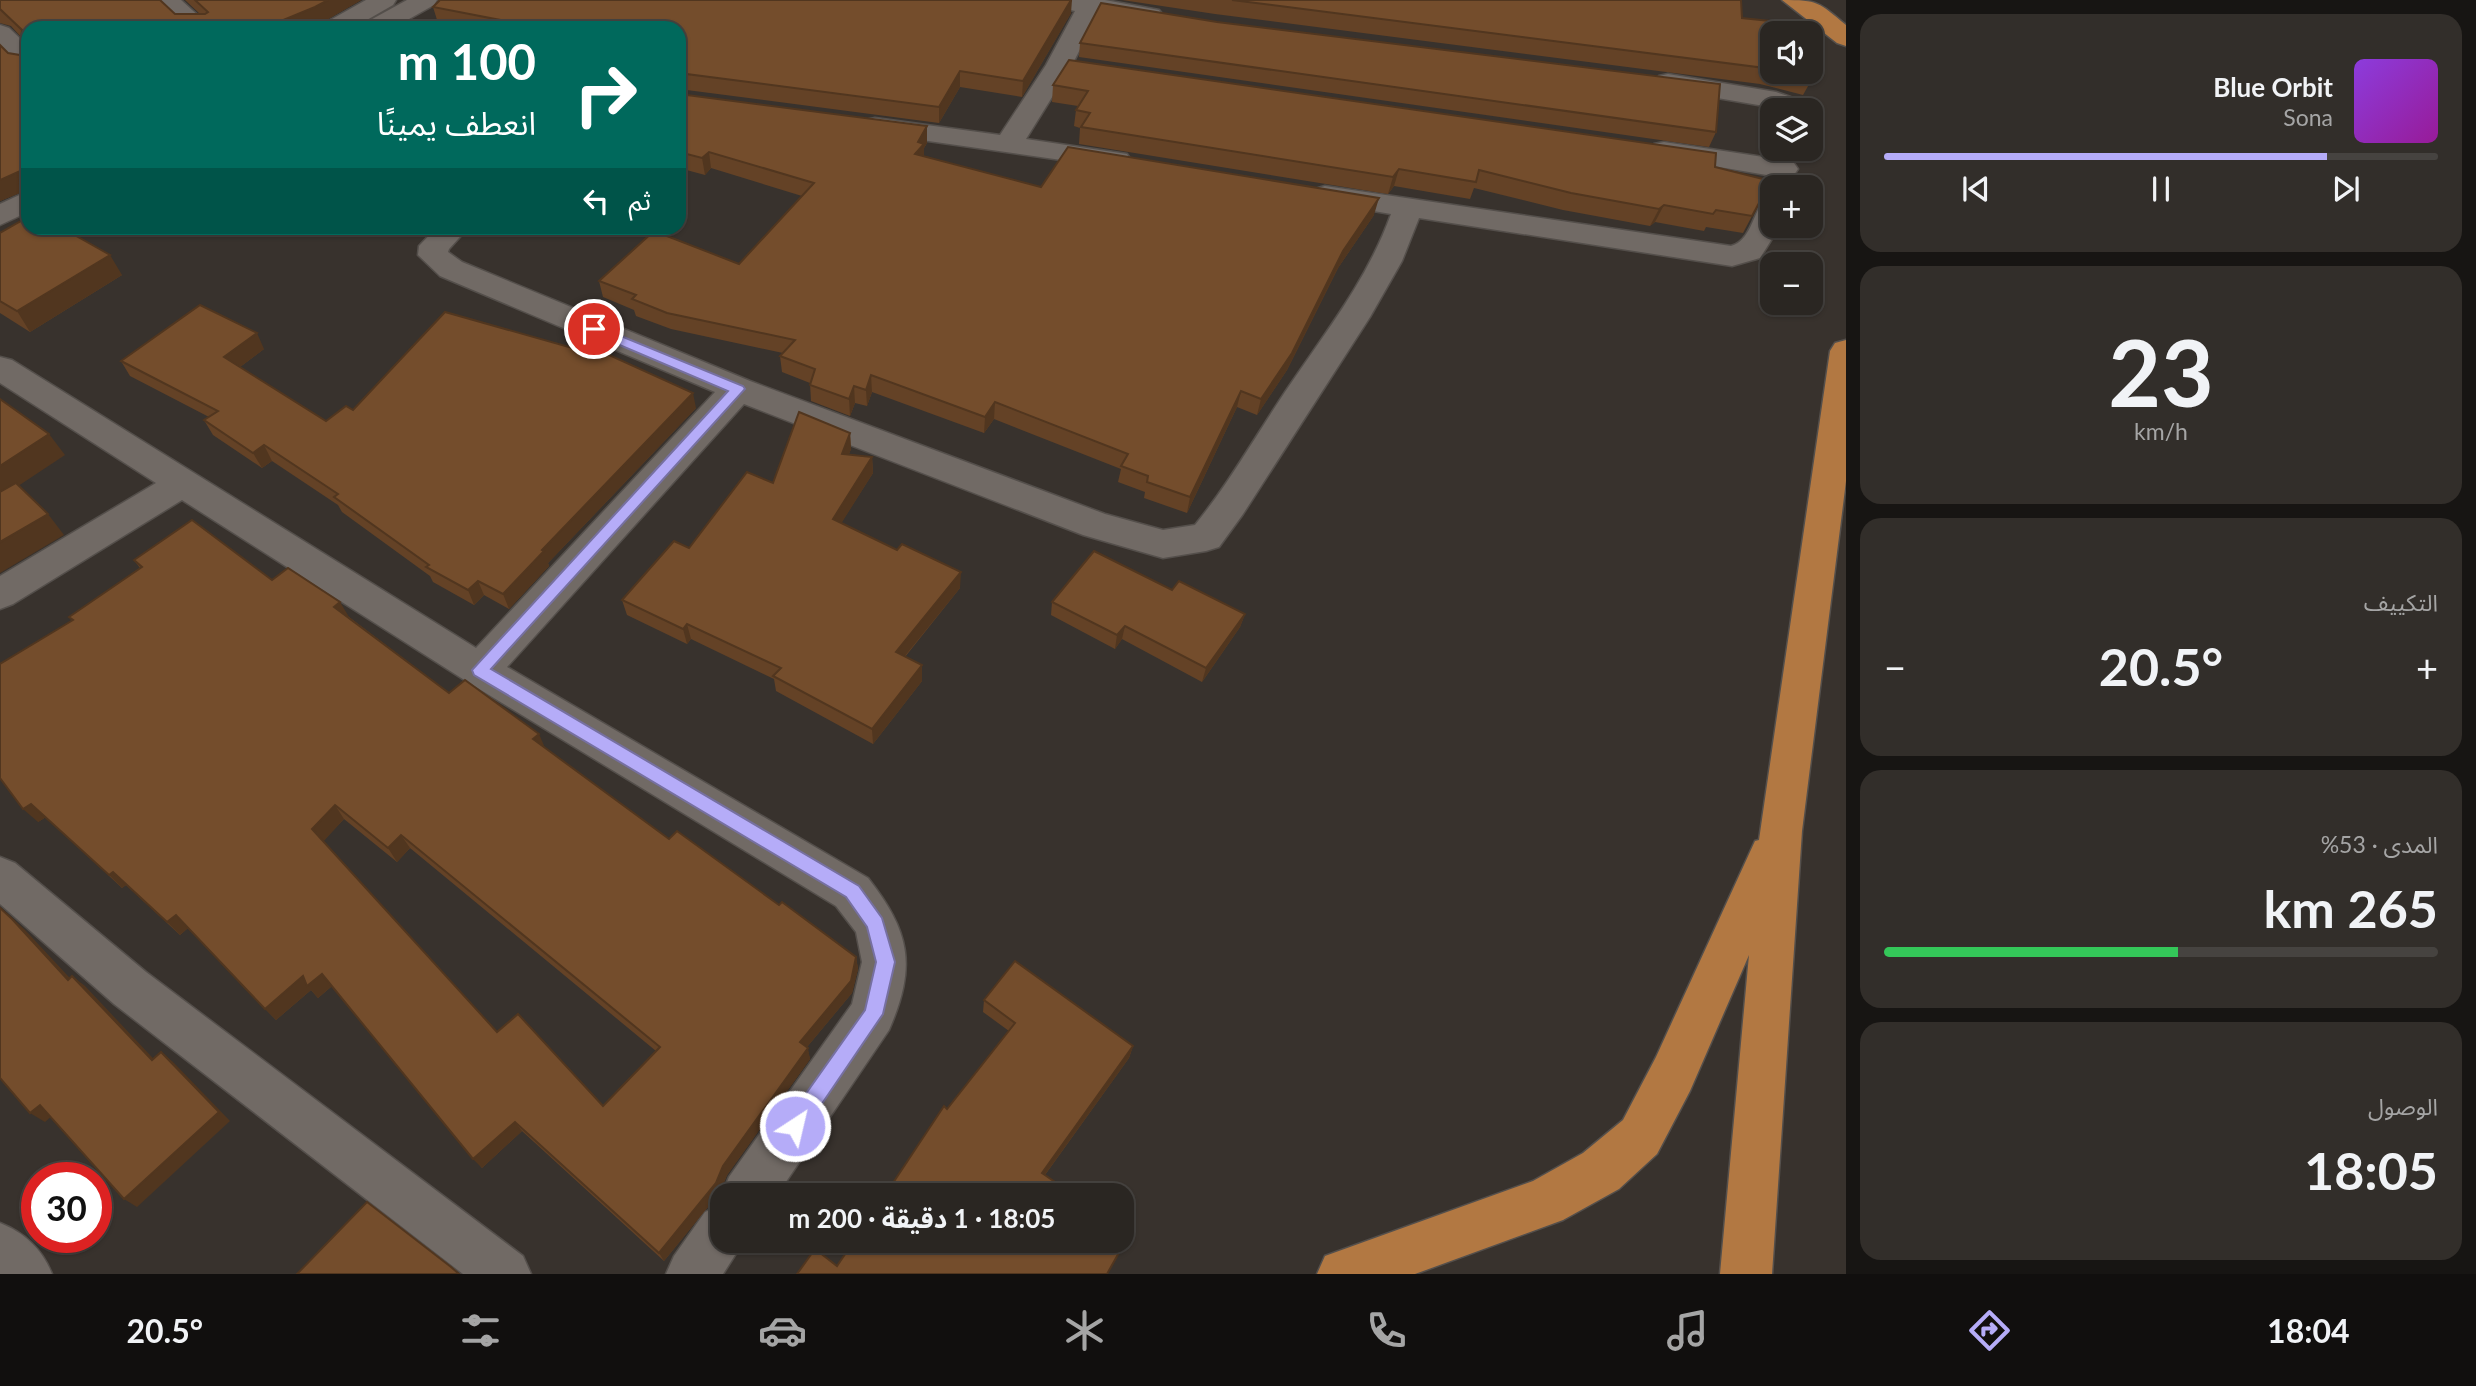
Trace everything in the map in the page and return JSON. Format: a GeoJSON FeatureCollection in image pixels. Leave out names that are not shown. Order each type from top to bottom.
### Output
{"type":"FeatureCollection","features":[{"type":"Feature","properties":{"kind":"highway"},"geometry":{"type":"LineString","coordinates":[[1794,0],[1846,38]]}},
{"type":"Feature","properties":{"kind":"highway"},"geometry":{"type":"LineString","coordinates":[[1746,1274],[1781,831],[1846,351]]}},
{"type":"Feature","properties":{"kind":"highway"},"geometry":{"type":"LineString","coordinates":[[1343,1274],[1545,1202],[1601,1171],[1640,1137],[1673,1074],[1781,831]]}},
{"type":"Feature","properties":{"kind":"street"},"geometry":{"type":"LineString","coordinates":[[166,0],[192,21]]}},
{"type":"Feature","properties":{"kind":"street"},"geometry":{"type":"LineString","coordinates":[[346,21],[384,0]]}},
{"type":"Feature","properties":{"kind":"street"},"geometry":{"type":"LineString","coordinates":[[387,21],[425,0]]}},
{"type":"Feature","properties":{"kind":"street"},"geometry":{"type":"LineString","coordinates":[[1055,0],[1091,3],[1178,19]]}},
{"type":"Feature","properties":{"kind":"street"},"geometry":{"type":"LineString","coordinates":[[1009,143],[1072,67],[1091,3]]}},
{"type":"Feature","properties":{"kind":"street"},"geometry":{"type":"LineString","coordinates":[[0,33],[21,54]]}},
{"type":"Feature","properties":{"kind":"street"},"geometry":{"type":"LineString","coordinates":[[1650,80],[1766,98]]}},
{"type":"Feature","properties":{"kind":"street"},"geometry":{"type":"LineString","coordinates":[[849,122],[1143,164]]}},
{"type":"Feature","properties":{"kind":"street"},"geometry":{"type":"LineString","coordinates":[[1639,147],[1784,168]]}},
{"type":"Feature","properties":{"kind":"street"},"geometry":{"type":"LineString","coordinates":[[1302,191],[1407,209],[1732,256],[1749,251],[1760,236]]}},
{"type":"Feature","properties":{"kind":"street"},"geometry":{"type":"LineString","coordinates":[[0,216],[21,204]]}},
{"type":"Feature","properties":{"kind":"street"},"geometry":{"type":"LineString","coordinates":[[446,235],[434,246],[433,256],[452,269],[738,389],[1130,537],[1163,544],[1206,537],[1231,507],[1388,262],[1407,209]]}},
{"type":"Feature","properties":{"kind":"street"},"geometry":{"type":"LineString","coordinates":[[0,239],[21,227]]}},
{"type":"Feature","properties":{"kind":"street"},"geometry":{"type":"LineString","coordinates":[[0,368],[480,670],[852,892],[876,924],[885,962],[873,1014],[755,1183]]}},
{"type":"Feature","properties":{"kind":"street"},"geometry":{"type":"LineString","coordinates":[[480,670],[738,389]]}},
{"type":"Feature","properties":{"kind":"street"},"geometry":{"type":"LineString","coordinates":[[0,594],[181,484]]}},
{"type":"Feature","properties":{"kind":"street"},"geometry":{"type":"LineString","coordinates":[[0,877],[130,988],[505,1274]]}},
{"type":"Feature","properties":{"kind":"street"},"geometry":{"type":"LineString","coordinates":[[0,1248],[26,1274]]}},
{"type":"Feature","properties":{"kind":"street"},"geometry":{"type":"LineString","coordinates":[[692,1274],[710,1248]]}},
{"type":"Feature","properties":{"kind":"building"},"geometry":{"type":"Polygon","coordinates":[[[0,0],[160,0],[175,14],[205,14],[208,12],[195,0],[328,0],[281,21],[21,21],[21,29],[0,9],[0,0]]]}},
{"type":"Feature","properties":{"kind":"building"},"geometry":{"type":"Polygon","coordinates":[[[440,0],[1071,0],[1023,81],[960,71],[939,107],[686,74],[686,21],[505,21],[433,7],[440,0]]]}},
{"type":"Feature","properties":{"kind":"building"},"geometry":{"type":"Polygon","coordinates":[[[1232,0],[1741,0],[1742,18],[1771,21],[1760,21],[1760,67],[1232,0]]]}},
{"type":"Feature","properties":{"kind":"building"},"geometry":{"type":"Polygon","coordinates":[[[1101,3],[1217,22],[1720,84],[1716,132],[1080,43],[1101,3]]]}},
{"type":"Feature","properties":{"kind":"building"},"geometry":{"type":"Polygon","coordinates":[[[21,42],[21,185],[18,172],[0,180],[0,45],[8,53],[20,55],[21,42]]]}},
{"type":"Feature","properties":{"kind":"building"},"geometry":{"type":"Polygon","coordinates":[[[1069,60],[1716,153],[1715,167],[1760,178],[1760,201],[1752,216],[1716,210],[1713,214],[1664,205],[1659,209],[1571,193],[1479,170],[1476,182],[1399,169],[1393,177],[1081,127],[1090,113],[1076,110],[1088,91],[1053,85],[1069,60]]]}},
{"type":"Feature","properties":{"kind":"building"},"geometry":{"type":"Polygon","coordinates":[[[686,95],[927,126],[918,142],[924,144],[915,154],[1041,187],[1068,147],[1379,198],[1343,251],[1292,353],[1261,399],[1241,391],[1190,497],[1147,482],[1148,476],[1121,466],[1128,454],[995,402],[985,417],[871,375],[866,390],[854,386],[849,399],[810,385],[815,369],[780,356],[795,340],[667,313],[632,299],[636,295],[599,281],[650,235],[664,235],[739,264],[814,183],[709,152],[702,158],[686,154],[686,95]]]}},
{"type":"Feature","properties":{"kind":"building"},"geometry":{"type":"Polygon","coordinates":[[[21,221],[21,235],[74,235],[110,255],[17,311],[0,301],[0,233],[21,221]]]}},
{"type":"Feature","properties":{"kind":"building"},"geometry":{"type":"Polygon","coordinates":[[[200,305],[257,333],[224,357],[326,421],[346,406],[353,410],[445,312],[583,351],[596,349],[693,393],[503,594],[478,581],[468,590],[426,567],[429,565],[334,497],[338,494],[264,445],[253,453],[204,420],[218,411],[121,361],[200,305]]]}},
{"type":"Feature","properties":{"kind":"building"},"geometry":{"type":"Polygon","coordinates":[[[0,399],[49,434],[0,466],[0,399]]]}},
{"type":"Feature","properties":{"kind":"building"},"geometry":{"type":"Polygon","coordinates":[[[799,412],[850,433],[842,454],[872,457],[833,519],[897,550],[902,544],[961,572],[896,652],[922,665],[872,729],[773,676],[781,668],[687,624],[683,629],[622,600],[674,541],[689,548],[747,472],[773,483],[799,412]]]}},
{"type":"Feature","properties":{"kind":"building"},"geometry":{"type":"Polygon","coordinates":[[[16,483],[48,514],[0,542],[0,492],[16,483]]]}},
{"type":"Feature","properties":{"kind":"building"},"geometry":{"type":"Polygon","coordinates":[[[192,520],[272,580],[288,568],[340,602],[334,607],[449,693],[465,680],[539,734],[533,739],[669,839],[677,831],[779,905],[782,902],[856,957],[851,981],[800,1042],[808,1048],[723,1166],[716,1183],[710,1183],[710,1190],[659,1253],[515,1122],[473,1159],[322,974],[307,986],[303,976],[265,1009],[176,915],[167,922],[113,872],[109,875],[31,804],[23,809],[0,778],[0,664],[73,620],[69,617],[142,567],[134,560],[192,520]],[[335,805],[312,829],[497,1032],[518,1014],[603,1106],[660,1047],[401,835],[388,848],[335,805]]]}},
{"type":"Feature","properties":{"kind":"building"},"geometry":{"type":"Polygon","coordinates":[[[1094,551],[1172,590],[1179,581],[1245,614],[1206,668],[1125,626],[1117,635],[1052,602],[1094,551]]]}},
{"type":"Feature","properties":{"kind":"building"},"geometry":{"type":"Polygon","coordinates":[[[0,908],[68,980],[72,976],[152,1060],[161,1052],[219,1112],[124,1199],[112,1186],[112,1162],[91,1162],[40,1105],[30,1113],[0,1078],[0,908]]]}},
{"type":"Feature","properties":{"kind":"building"},"geometry":{"type":"Polygon","coordinates":[[[1015,961],[1133,1046],[1042,1173],[1057,1183],[893,1183],[944,1106],[947,1109],[1015,1023],[984,1000],[1015,961]]]}},
{"type":"Feature","properties":{"kind":"building"},"geometry":{"type":"Polygon","coordinates":[[[367,1202],[451,1267],[459,1274],[297,1274],[367,1202]]]}},
{"type":"Feature","properties":{"kind":"building"},"geometry":{"type":"Polygon","coordinates":[[[812,1253],[820,1253],[837,1266],[846,1253],[1119,1253],[1107,1274],[797,1274],[812,1253]]]}},
{"type":"Feature","properties":{"kind":"route"},"geometry":{"type":"LineString","coordinates":[[594,329],[738,389],[480,670],[852,892],[876,924],[885,962],[873,1014],[795,1126]]}}]}
